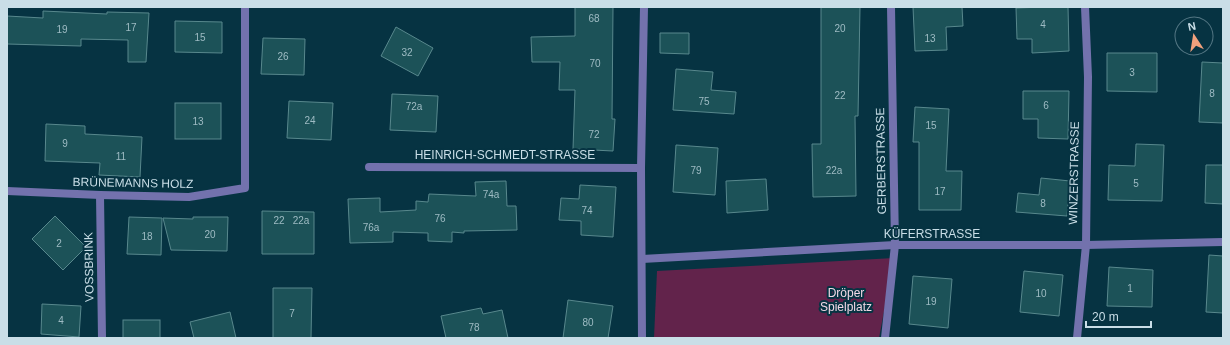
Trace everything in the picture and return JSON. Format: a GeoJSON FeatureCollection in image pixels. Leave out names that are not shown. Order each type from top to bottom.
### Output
{"type":"FeatureCollection","features":[{"type":"Feature","properties":{"kind":"street","name":"BRÜNEMANNS HOLZ"},"geometry":{"type":"LineString","coordinates":[[7,191],[100,196],[189,197],[245,188],[245,7]]}},
{"type":"Feature","properties":{"kind":"street"},"geometry":{"type":"LineString","coordinates":[[642,338],[644,7]]}},
{"type":"Feature","properties":{"kind":"street","name":"GERBERSTRASSE"},"geometry":{"type":"LineString","coordinates":[[885,338],[895,245],[891,7]]}},
{"type":"Feature","properties":{"kind":"street","name":"WINZERSTRASSE"},"geometry":{"type":"LineString","coordinates":[[1077,338],[1086,245],[1088,76],[1085,7]]}},
{"type":"Feature","properties":{"kind":"street","name":"HEINRICH-SCHMEDT-STRASSE"},"geometry":{"type":"LineString","coordinates":[[369,166],[642,168]]}},
{"type":"Feature","properties":{"kind":"street","name":"VOSSBRINK"},"geometry":{"type":"LineString","coordinates":[[100,196],[102,338]]}},
{"type":"Feature","properties":{"kind":"street","name":"KÜFERSTRASSE"},"geometry":{"type":"LineString","coordinates":[[642,259],[895,245],[1086,245],[1223,242]]}},
{"type":"Feature","properties":{"kind":"green space","name":"Dröper Spielplatz"},"geometry":{"type":"Polygon","coordinates":[[[894,258],[879,338],[654,338],[657,271],[894,258]]]}},
{"type":"Feature","properties":{"kind":"building"},"geometry":{"type":"Polygon","coordinates":[[[575,7],[613,7],[612,119],[615,119],[613,151],[573,149],[575,90],[559,90],[560,62],[532,62],[531,37],[575,36],[575,7]]]}},
{"type":"Feature","properties":{"kind":"building"},"geometry":{"type":"Polygon","coordinates":[[[821,7],[860,7],[858,116],[855,116],[856,196],[813,197],[812,144],[821,144],[821,7]]]}},
{"type":"Feature","properties":{"kind":"building"},"geometry":{"type":"Polygon","coordinates":[[[913,7],[962,7],[963,26],[946,27],[947,50],[915,51],[913,7]]]}},
{"type":"Feature","properties":{"kind":"building"},"geometry":{"type":"Polygon","coordinates":[[[1068,7],[1069,51],[1032,53],[1032,39],[1017,39],[1016,8],[1068,7]]]}},
{"type":"Feature","properties":{"kind":"building"},"geometry":{"type":"Polygon","coordinates":[[[43,11],[107,14],[107,12],[149,13],[146,62],[128,62],[128,40],[81,39],[81,46],[7,44],[7,16],[43,18],[43,11]]]}},
{"type":"Feature","properties":{"kind":"building"},"geometry":{"type":"Polygon","coordinates":[[[175,21],[222,22],[222,53],[175,52],[175,21]]]}},
{"type":"Feature","properties":{"kind":"building"},"geometry":{"type":"Polygon","coordinates":[[[396,27],[433,48],[418,76],[381,56],[396,27]]]}},
{"type":"Feature","properties":{"kind":"building"},"geometry":{"type":"Polygon","coordinates":[[[660,33],[689,33],[689,54],[660,53],[660,33]]]}},
{"type":"Feature","properties":{"kind":"building"},"geometry":{"type":"Polygon","coordinates":[[[263,38],[305,39],[304,75],[261,74],[263,38]]]}},
{"type":"Feature","properties":{"kind":"building"},"geometry":{"type":"Polygon","coordinates":[[[1107,53],[1157,53],[1157,92],[1107,91],[1107,53]]]}},
{"type":"Feature","properties":{"kind":"building"},"geometry":{"type":"Polygon","coordinates":[[[1202,62],[1223,63],[1223,123],[1199,122],[1202,62]]]}},
{"type":"Feature","properties":{"kind":"building"},"geometry":{"type":"Polygon","coordinates":[[[676,69],[713,72],[711,90],[736,92],[734,114],[673,110],[676,69]]]}},
{"type":"Feature","properties":{"kind":"building"},"geometry":{"type":"Polygon","coordinates":[[[1023,91],[1069,91],[1068,139],[1038,138],[1038,119],[1023,119],[1023,91]]]}},
{"type":"Feature","properties":{"kind":"building"},"geometry":{"type":"Polygon","coordinates":[[[392,94],[438,96],[436,132],[390,130],[392,94]]]}},
{"type":"Feature","properties":{"kind":"building"},"geometry":{"type":"Polygon","coordinates":[[[289,101],[333,103],[331,140],[287,138],[289,101]]]}},
{"type":"Feature","properties":{"kind":"building"},"geometry":{"type":"Polygon","coordinates":[[[175,103],[221,103],[221,139],[175,139],[175,103]]]}},
{"type":"Feature","properties":{"kind":"building"},"geometry":{"type":"Polygon","coordinates":[[[915,107],[949,109],[946,171],[962,171],[961,210],[919,210],[919,142],[913,142],[915,107]]]}},
{"type":"Feature","properties":{"kind":"building"},"geometry":{"type":"Polygon","coordinates":[[[46,124],[85,126],[85,134],[142,137],[140,177],[99,175],[100,163],[45,161],[46,124]]]}},
{"type":"Feature","properties":{"kind":"building"},"geometry":{"type":"Polygon","coordinates":[[[1136,144],[1164,145],[1162,201],[1108,200],[1109,165],[1135,166],[1136,144]]]}},
{"type":"Feature","properties":{"kind":"building"},"geometry":{"type":"Polygon","coordinates":[[[676,145],[718,148],[715,195],[673,192],[676,145]]]}},
{"type":"Feature","properties":{"kind":"building"},"geometry":{"type":"Polygon","coordinates":[[[1206,165],[1223,165],[1223,204],[1205,203],[1206,165]]]}},
{"type":"Feature","properties":{"kind":"building"},"geometry":{"type":"Polygon","coordinates":[[[1041,178],[1070,181],[1067,216],[1016,212],[1018,193],[1039,195],[1041,178]]]}},
{"type":"Feature","properties":{"kind":"building"},"geometry":{"type":"Polygon","coordinates":[[[766,179],[768,210],[727,213],[726,181],[766,179]]]}},
{"type":"Feature","properties":{"kind":"building"},"geometry":{"type":"Polygon","coordinates":[[[506,181],[507,206],[516,206],[517,230],[464,231],[464,233],[452,232],[452,242],[428,241],[428,233],[393,232],[393,242],[350,243],[348,199],[380,198],[380,212],[416,210],[416,201],[428,202],[429,194],[476,196],[475,182],[506,181]]]}},
{"type":"Feature","properties":{"kind":"building"},"geometry":{"type":"Polygon","coordinates":[[[580,185],[616,187],[613,237],[581,235],[581,221],[559,220],[561,198],[579,199],[580,185]]]}},
{"type":"Feature","properties":{"kind":"building"},"geometry":{"type":"Polygon","coordinates":[[[262,211],[314,212],[314,254],[262,254],[262,211]]]}},
{"type":"Feature","properties":{"kind":"building"},"geometry":{"type":"Polygon","coordinates":[[[55,216],[86,247],[63,270],[32,239],[55,216]]]}},
{"type":"Feature","properties":{"kind":"building"},"geometry":{"type":"Polygon","coordinates":[[[129,217],[162,218],[161,255],[127,254],[129,217]]]}},
{"type":"Feature","properties":{"kind":"building"},"geometry":{"type":"Polygon","coordinates":[[[193,217],[228,217],[227,251],[171,250],[163,218],[193,219],[193,217]]]}},
{"type":"Feature","properties":{"kind":"building"},"geometry":{"type":"Polygon","coordinates":[[[1209,255],[1223,256],[1223,313],[1206,312],[1209,255]]]}},
{"type":"Feature","properties":{"kind":"building"},"geometry":{"type":"Polygon","coordinates":[[[1109,267],[1153,270],[1152,307],[1107,306],[1109,267]]]}},
{"type":"Feature","properties":{"kind":"building"},"geometry":{"type":"Polygon","coordinates":[[[1024,271],[1063,275],[1059,316],[1020,312],[1024,271]]]}},
{"type":"Feature","properties":{"kind":"building"},"geometry":{"type":"Polygon","coordinates":[[[913,276],[952,279],[948,328],[909,324],[913,276]]]}},
{"type":"Feature","properties":{"kind":"building"},"geometry":{"type":"Polygon","coordinates":[[[273,288],[312,288],[311,338],[273,338],[273,288]]]}},
{"type":"Feature","properties":{"kind":"building"},"geometry":{"type":"Polygon","coordinates":[[[568,300],[613,306],[608,338],[563,338],[568,300]]]}},
{"type":"Feature","properties":{"kind":"building"},"geometry":{"type":"Polygon","coordinates":[[[42,304],[81,306],[79,337],[41,334],[42,304]]]}},
{"type":"Feature","properties":{"kind":"building"},"geometry":{"type":"Polygon","coordinates":[[[481,308],[483,314],[502,310],[508,338],[446,338],[441,316],[481,308]]]}},
{"type":"Feature","properties":{"kind":"building"},"geometry":{"type":"Polygon","coordinates":[[[230,312],[236,338],[194,338],[190,322],[230,312]]]}},
{"type":"Feature","properties":{"kind":"building"},"geometry":{"type":"Polygon","coordinates":[[[123,320],[160,320],[160,338],[123,338],[123,320]]]}}]}
